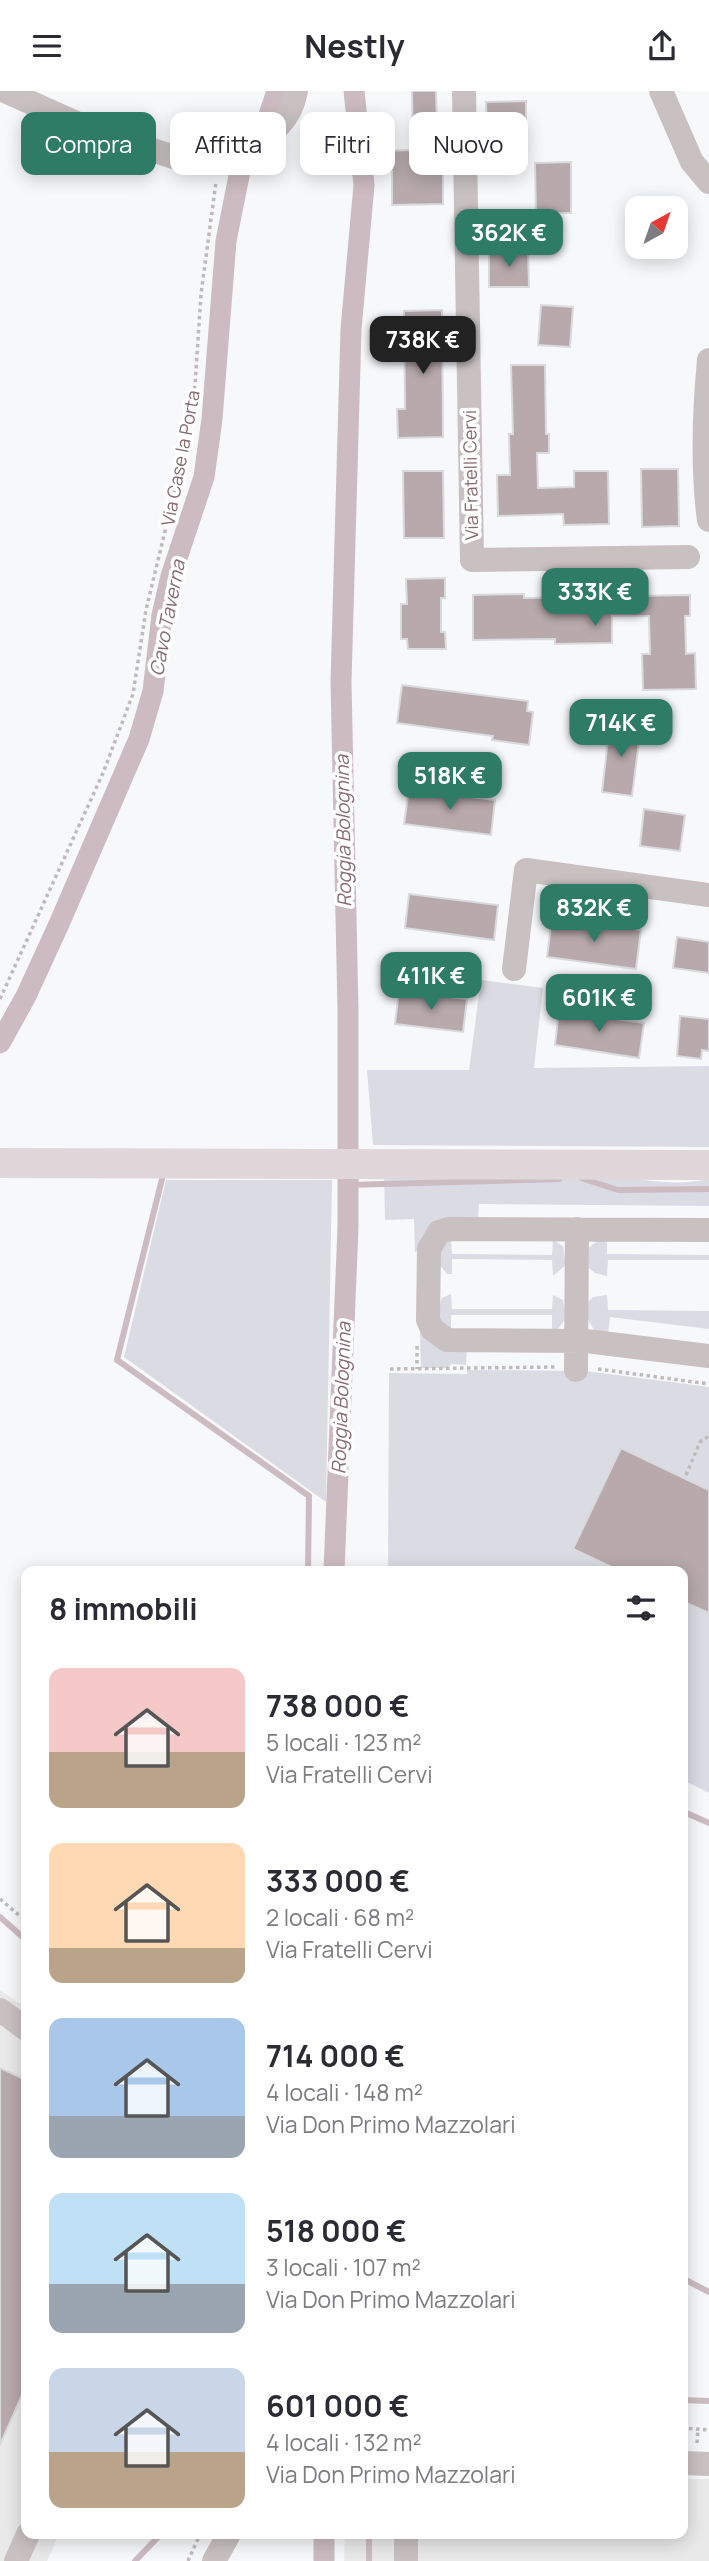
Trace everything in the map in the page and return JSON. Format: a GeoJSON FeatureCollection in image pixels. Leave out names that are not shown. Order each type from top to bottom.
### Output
{"type":"FeatureCollection","features":[{"type":"Feature","properties":{"kind":"main road"},"geometry":{"type":"LineString","coordinates":[[0,1163],[709,1165]]}},
{"type":"Feature","properties":{"kind":"street"},"geometry":{"type":"LineString","coordinates":[[5,91],[94,131],[170,156]]}},
{"type":"Feature","properties":{"kind":"street"},"geometry":{"type":"LineString","coordinates":[[286,112],[296,91]]}},
{"type":"Feature","properties":{"kind":"street","name":"Via Fratelli Cervi"},"geometry":{"type":"LineString","coordinates":[[464,91],[472,560],[688,557]]}},
{"type":"Feature","properties":{"kind":"street"},"geometry":{"type":"LineString","coordinates":[[661,91],[692,162],[709,182]]}},
{"type":"Feature","properties":{"kind":"street"},"geometry":{"type":"LineString","coordinates":[[708,513],[705,396],[709,360]]}},
{"type":"Feature","properties":{"kind":"street"},"geometry":{"type":"LineString","coordinates":[[514,969],[526,870],[709,895]]}},
{"type":"Feature","properties":{"kind":"street"},"geometry":{"type":"LineString","coordinates":[[709,1230],[449,1229],[432,1240],[428,1260],[428,1320],[432,1329],[447,1340],[576,1340],[709,1356]]}},
{"type":"Feature","properties":{"kind":"street"},"geometry":{"type":"LineString","coordinates":[[576,1369],[577,1229]]}},
{"type":"Feature","properties":{"kind":"street"},"geometry":{"type":"LineString","coordinates":[[0,2010],[21,2025]]}},
{"type":"Feature","properties":{"kind":"street"},"geometry":{"type":"LineString","coordinates":[[688,2463],[709,2464]]}},
{"type":"Feature","properties":{"kind":"street"},"geometry":{"type":"LineString","coordinates":[[16,2561],[26,2539]]}},
{"type":"Feature","properties":{"kind":"street"},"geometry":{"type":"LineString","coordinates":[[214,2561],[226,2539]]}},
{"type":"Feature","properties":{"kind":"street"},"geometry":{"type":"LineString","coordinates":[[406,2539],[407,2561]]}},
{"type":"Feature","properties":{"kind":"path","name":"Via Case la Porta"},"geometry":{"type":"LineString","coordinates":[[0,999],[103,773],[132,694],[146,610],[179,473],[195,385],[201,294],[216,180],[221,175]]}},
{"type":"Feature","properties":{"kind":"path"},"geometry":{"type":"LineString","coordinates":[[390,1369],[576,1369],[709,1384]]}},
{"type":"Feature","properties":{"kind":"path"},"geometry":{"type":"LineString","coordinates":[[686,1475],[700,1442],[709,1436]]}},
{"type":"Feature","properties":{"kind":"path"},"geometry":{"type":"LineString","coordinates":[[0,1899],[21,1917]]}},
{"type":"Feature","properties":{"kind":"path"},"geometry":{"type":"LineString","coordinates":[[688,2428],[709,2430]]}},
{"type":"Feature","properties":{"kind":"shaded area"},"geometry":{"type":"Polygon","coordinates":[[[481,980],[543,988],[534,1068],[709,1066],[709,1147],[373,1145],[367,1070],[469,1070],[481,980]]]}},
{"type":"Feature","properties":{"kind":"shaded area"},"geometry":{"type":"Polygon","coordinates":[[[553,1170],[660,1182],[709,1179],[709,1206],[479,1204],[478,1220],[415,1252],[414,1219],[385,1220],[384,1171],[553,1170]]]}},
{"type":"Feature","properties":{"kind":"shaded area"},"geometry":{"type":"Polygon","coordinates":[[[166,1180],[332,1180],[326,1502],[124,1357],[166,1180]]]}},
{"type":"Feature","properties":{"kind":"shaded area"},"geometry":{"type":"Polygon","coordinates":[[[451,1239],[452,1254],[552,1255],[553,1240],[563,1246],[566,1265],[553,1276],[552,1260],[452,1259],[452,1274],[447,1274],[438,1263],[440,1248],[451,1239]]]}},
{"type":"Feature","properties":{"kind":"shaded area"},"geometry":{"type":"Polygon","coordinates":[[[599,1240],[607,1240],[607,1254],[709,1255],[709,1260],[608,1260],[607,1276],[595,1273],[589,1268],[588,1248],[599,1240]]]}},
{"type":"Feature","properties":{"kind":"shaded area"},"geometry":{"type":"Polygon","coordinates":[[[451,1294],[452,1309],[552,1309],[553,1295],[563,1300],[566,1318],[558,1329],[552,1331],[552,1315],[451,1315],[451,1330],[441,1325],[437,1311],[442,1298],[451,1294]]]}},
{"type":"Feature","properties":{"kind":"shaded area"},"geometry":{"type":"Polygon","coordinates":[[[607,1295],[608,1310],[709,1311],[709,1329],[610,1317],[608,1333],[594,1330],[587,1318],[588,1302],[593,1297],[607,1295]]]}},
{"type":"Feature","properties":{"kind":"shaded area"},"geometry":{"type":"Polygon","coordinates":[[[420,1332],[467,1349],[466,1365],[421,1368],[420,1332]]]}},
{"type":"Feature","properties":{"kind":"shaded area"},"geometry":{"type":"Polygon","coordinates":[[[467,1370],[585,1371],[709,1387],[709,1793],[688,1782],[688,1566],[388,1566],[389,1373],[467,1374],[467,1370]]]}},
{"type":"Feature","properties":{"kind":"shaded area"},"geometry":{"type":"Polygon","coordinates":[[[0,1990],[21,2005],[21,2539],[57,2539],[47,2561],[0,2561],[0,1990]]]}},
{"type":"Feature","properties":{"kind":"shaded area"},"geometry":{"type":"Polygon","coordinates":[[[688,2479],[709,2479],[709,2561],[344,2561],[345,2539],[688,2539],[688,2479]]]}},
{"type":"Feature","properties":{"kind":"building"},"geometry":{"type":"Polygon","coordinates":[[[412,91],[436,91],[437,112],[412,112],[412,91]]]}},
{"type":"Feature","properties":{"kind":"building"},"geometry":{"type":"Polygon","coordinates":[[[526,101],[526,112],[486,112],[486,102],[526,101]]]}},
{"type":"Feature","properties":{"kind":"building"},"geometry":{"type":"Polygon","coordinates":[[[395,150],[409,150],[409,175],[443,175],[443,204],[392,205],[395,150]]]}},
{"type":"Feature","properties":{"kind":"building"},"geometry":{"type":"Polygon","coordinates":[[[571,162],[571,213],[536,213],[535,163],[571,162]]]}},
{"type":"Feature","properties":{"kind":"building"},"geometry":{"type":"Polygon","coordinates":[[[528,250],[529,287],[489,287],[489,251],[528,250]]]}},
{"type":"Feature","properties":{"kind":"building"},"geometry":{"type":"Polygon","coordinates":[[[541,305],[573,307],[570,347],[538,345],[541,305]]]}},
{"type":"Feature","properties":{"kind":"building"},"geometry":{"type":"Polygon","coordinates":[[[442,310],[443,437],[398,438],[397,409],[405,409],[404,311],[442,310]]]}},
{"type":"Feature","properties":{"kind":"building"},"geometry":{"type":"Polygon","coordinates":[[[511,365],[545,365],[546,434],[549,434],[549,453],[537,453],[538,488],[574,487],[574,471],[608,471],[609,524],[564,525],[563,514],[498,516],[497,475],[510,475],[509,434],[513,434],[511,365]]]}},
{"type":"Feature","properties":{"kind":"building"},"geometry":{"type":"Polygon","coordinates":[[[641,469],[678,469],[679,526],[642,527],[641,469]]]}},
{"type":"Feature","properties":{"kind":"building"},"geometry":{"type":"Polygon","coordinates":[[[403,471],[443,471],[444,538],[404,538],[403,471]]]}},
{"type":"Feature","properties":{"kind":"building"},"geometry":{"type":"Polygon","coordinates":[[[445,578],[445,598],[441,598],[441,632],[445,632],[446,649],[408,649],[407,639],[401,639],[401,604],[407,604],[406,579],[445,578]]]}},
{"type":"Feature","properties":{"kind":"building"},"geometry":{"type":"Polygon","coordinates":[[[524,594],[524,598],[690,595],[690,616],[685,616],[686,654],[695,653],[696,689],[643,690],[642,654],[650,654],[649,616],[612,616],[612,643],[555,644],[555,639],[473,640],[473,595],[524,594]]]}},
{"type":"Feature","properties":{"kind":"building"},"geometry":{"type":"Polygon","coordinates":[[[402,685],[528,701],[527,711],[533,712],[529,745],[492,740],[493,736],[397,723],[402,685]]]}},
{"type":"Feature","properties":{"kind":"building"},"geometry":{"type":"Polygon","coordinates":[[[610,722],[641,726],[632,796],[602,792],[610,722]]]}},
{"type":"Feature","properties":{"kind":"building"},"geometry":{"type":"Polygon","coordinates":[[[409,789],[495,800],[491,835],[404,824],[409,789]]]}},
{"type":"Feature","properties":{"kind":"building"},"geometry":{"type":"Polygon","coordinates":[[[644,809],[685,815],[680,851],[640,846],[644,809]]]}},
{"type":"Feature","properties":{"kind":"building"},"geometry":{"type":"Polygon","coordinates":[[[409,894],[498,905],[494,940],[405,928],[409,894]]]}},
{"type":"Feature","properties":{"kind":"building"},"geometry":{"type":"Polygon","coordinates":[[[552,918],[641,930],[636,969],[547,957],[552,918]]]}},
{"type":"Feature","properties":{"kind":"building"},"geometry":{"type":"Polygon","coordinates":[[[677,937],[709,942],[709,973],[673,968],[677,937]]]}},
{"type":"Feature","properties":{"kind":"building"},"geometry":{"type":"Polygon","coordinates":[[[399,991],[467,999],[463,1032],[395,1024],[399,991]]]}},
{"type":"Feature","properties":{"kind":"building"},"geometry":{"type":"Polygon","coordinates":[[[559,1011],[644,1023],[639,1058],[555,1045],[559,1011]]]}},
{"type":"Feature","properties":{"kind":"building"},"geometry":{"type":"Polygon","coordinates":[[[680,1016],[709,1019],[709,1051],[702,1050],[701,1059],[677,1056],[680,1016]]]}},
{"type":"Feature","properties":{"kind":"building"},"geometry":{"type":"Polygon","coordinates":[[[621,1448],[709,1490],[709,1613],[688,1604],[688,1566],[609,1566],[573,1549],[621,1448]]]}},
{"type":"Feature","properties":{"kind":"building"},"geometry":{"type":"Polygon","coordinates":[[[0,2068],[21,2078],[21,2397],[0,2445],[0,2068]]]}},
{"type":"Feature","properties":{"kind":"waterway","name":"Cavo Taverna"},"geometry":{"type":"LineString","coordinates":[[0,1043],[26,996],[59,924],[139,739],[153,691],[162,615],[171,576],[204,477],[212,419],[226,241],[240,171],[268,118],[277,91]]}},
{"type":"Feature","properties":{"kind":"waterway","name":"Roggia Bolognina"},"geometry":{"type":"LineString","coordinates":[[334,1566],[348,1227],[348,1010],[341,682],[351,329],[364,185],[354,91]]}},
{"type":"Feature","properties":{"kind":"waterway"},"geometry":{"type":"LineString","coordinates":[[581,1178],[618,1190],[709,1189]]}},
{"type":"Feature","properties":{"kind":"waterway"},"geometry":{"type":"LineString","coordinates":[[162,1179],[117,1360],[309,1496],[308,1566]]}},
{"type":"Feature","properties":{"kind":"waterway"},"geometry":{"type":"LineString","coordinates":[[348,1185],[559,1179]]}},
{"type":"Feature","properties":{"kind":"waterway"},"geometry":{"type":"LineString","coordinates":[[688,1814],[709,1823]]}},
{"type":"Feature","properties":{"kind":"waterway"},"geometry":{"type":"LineString","coordinates":[[0,1917],[21,1936]]}},
{"type":"Feature","properties":{"kind":"waterway"},"geometry":{"type":"LineString","coordinates":[[688,2281],[709,2292]]}},
{"type":"Feature","properties":{"kind":"waterway"},"geometry":{"type":"LineString","coordinates":[[688,2400],[709,2401]]}},
{"type":"Feature","properties":{"kind":"waterway"},"geometry":{"type":"LineString","coordinates":[[135,2561],[156,2539]]}},
{"type":"Feature","properties":{"kind":"waterway","name":"Roggia Bolognina"},"geometry":{"type":"LineString","coordinates":[[324,2539],[324,2561]]}},
{"type":"Feature","properties":{"kind":"waterway"},"geometry":{"type":"LineString","coordinates":[[369,2539],[369,2561]]}}]}
